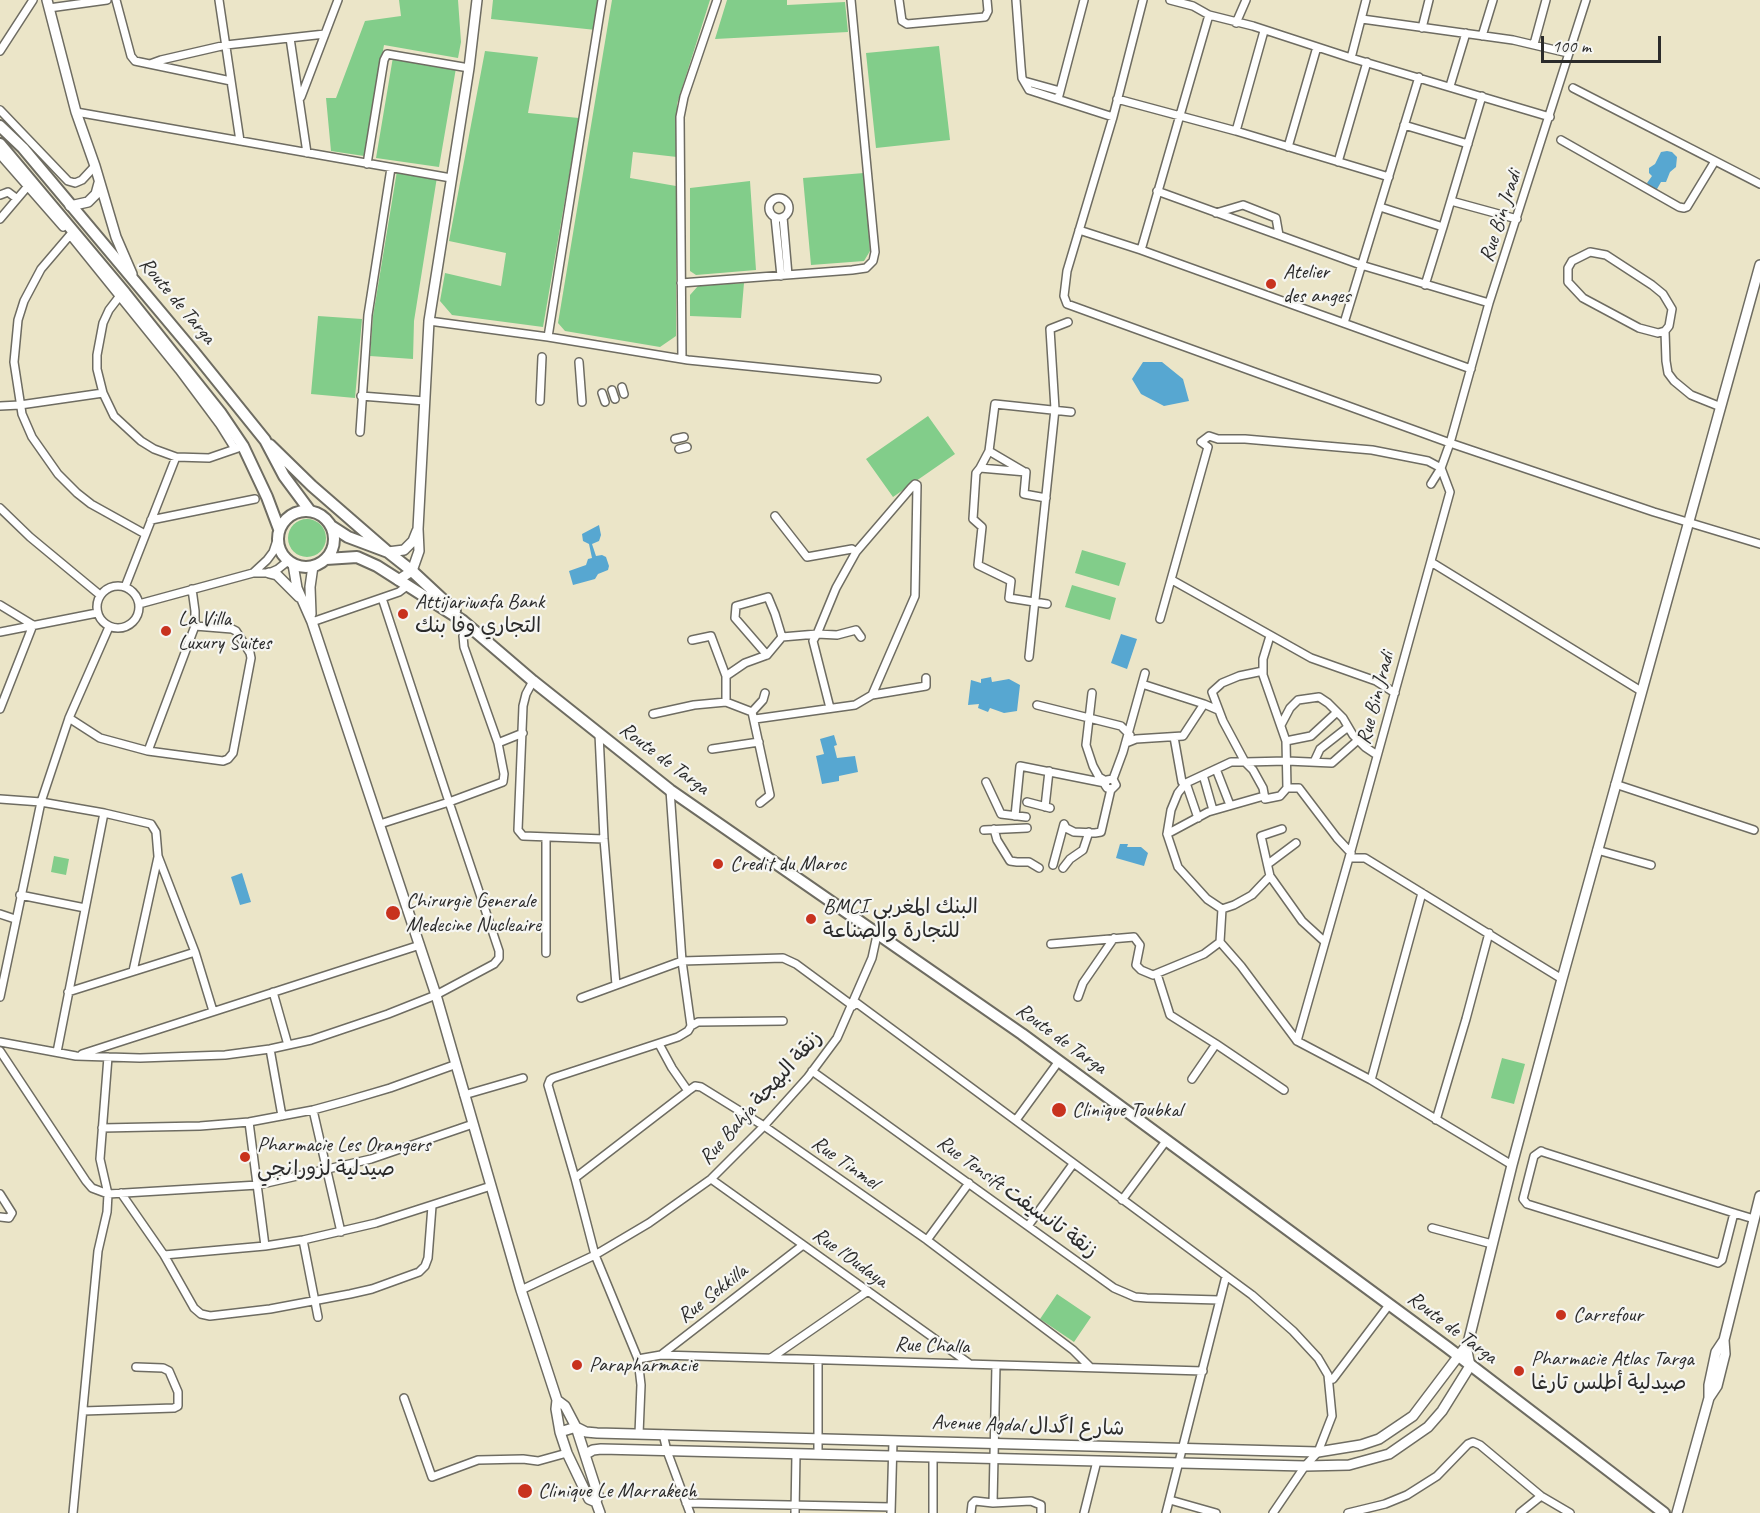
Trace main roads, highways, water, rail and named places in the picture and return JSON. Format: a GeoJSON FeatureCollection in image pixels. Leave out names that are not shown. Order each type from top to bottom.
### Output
{"type":"FeatureCollection","features":[{"type":"Feature","properties":{"kind":"main road","name":"Route de Targa"},"geometry":{"type":"LineString","coordinates":[[0,126],[22,148],[265,440],[284,476],[310,511]]}},
{"type":"Feature","properties":{"kind":"main road","name":"Route de Targa"},"geometry":{"type":"LineString","coordinates":[[0,144],[220,412],[267,497],[278,533]]}},
{"type":"Feature","properties":{"kind":"main road"},"geometry":{"type":"LineString","coordinates":[[265,440],[312,486],[388,552]]}},
{"type":"Feature","properties":{"kind":"main road"},"geometry":{"type":"LineString","coordinates":[[310,511],[323,516],[331,526],[334,543],[326,559],[313,566],[303,567],[290,562],[280,550],[278,533],[286,519],[293,513],[310,511]]}},
{"type":"Feature","properties":{"kind":"main road","name":"Route de Targa"},"geometry":{"type":"LineString","coordinates":[[331,526],[348,537],[388,552],[446,601],[465,622],[533,681],[670,790],[1059,1061],[1458,1356],[1664,1513]]}},
{"type":"Feature","properties":{"kind":"main road","name":"Route de Targa"},"geometry":{"type":"LineString","coordinates":[[326,559],[357,557],[376,566],[465,622]]}},
{"type":"Feature","properties":{"kind":"water"},"geometry":{"type":"Polygon","coordinates":[[[1667,151],[1677,157],[1676,167],[1670,172],[1666,182],[1661,182],[1657,189],[1651,189],[1647,183],[1652,176],[1649,168],[1655,164],[1661,152],[1667,151]]]}},
{"type":"Feature","properties":{"kind":"water"},"geometry":{"type":"Polygon","coordinates":[[[1143,362],[1162,362],[1183,379],[1189,401],[1164,406],[1141,394],[1132,379],[1143,362]]]}},
{"type":"Feature","properties":{"kind":"water"},"geometry":{"type":"Polygon","coordinates":[[[599,525],[601,535],[599,541],[592,544],[596,556],[606,557],[608,570],[598,574],[595,579],[573,585],[569,571],[586,565],[588,559],[592,558],[589,544],[583,541],[582,534],[599,525]]]}},
{"type":"Feature","properties":{"kind":"water"},"geometry":{"type":"Polygon","coordinates":[[[1121,634],[1137,639],[1127,669],[1111,663],[1121,634]]]}},
{"type":"Feature","properties":{"kind":"water"},"geometry":{"type":"Polygon","coordinates":[[[991,677],[992,682],[1009,679],[1020,685],[1017,711],[1004,713],[990,708],[988,712],[978,708],[979,704],[968,705],[971,680],[981,683],[981,679],[991,677]]]}},
{"type":"Feature","properties":{"kind":"water"},"geometry":{"type":"Polygon","coordinates":[[[834,735],[837,758],[855,756],[858,772],[839,776],[839,781],[822,784],[816,756],[824,754],[820,739],[834,735]]]}},
{"type":"Feature","properties":{"kind":"water"},"geometry":{"type":"Polygon","coordinates":[[[1120,844],[1128,844],[1127,847],[1141,847],[1148,853],[1144,866],[1116,858],[1120,844]]]}},
{"type":"Feature","properties":{"kind":"water"},"geometry":{"type":"Polygon","coordinates":[[[242,873],[251,902],[240,905],[231,877],[242,873]]]}},
{"type":"Feature","properties":{"kind":"place","name":"Atelier des anges"},"geometry":{"type":"Point","coordinates":[1271,284]}},
{"type":"Feature","properties":{"kind":"place","name":"Attijariwafa Bank التجاري وفا بنك"},"geometry":{"type":"Point","coordinates":[403,614]}},
{"type":"Feature","properties":{"kind":"place","name":"La Villa Luxury Suites"},"geometry":{"type":"Point","coordinates":[166,631]}},
{"type":"Feature","properties":{"kind":"place","name":"Credit du Maroc"},"geometry":{"type":"Point","coordinates":[718,864]}},
{"type":"Feature","properties":{"kind":"place","name":"Chirurgie Generale Medecine Nucleaire"},"geometry":{"type":"Point","coordinates":[393,913]}},
{"type":"Feature","properties":{"kind":"place","name":"BMCI البنك المغربي للتجارة والصناعة"},"geometry":{"type":"Point","coordinates":[811,919]}},
{"type":"Feature","properties":{"kind":"place","name":"Clinique Toubkal"},"geometry":{"type":"Point","coordinates":[1059,1110]}},
{"type":"Feature","properties":{"kind":"place","name":"Pharmacie Les Orangers صيدلية لزورانجي"},"geometry":{"type":"Point","coordinates":[245,1157]}},
{"type":"Feature","properties":{"kind":"place","name":"Carrefour"},"geometry":{"type":"Point","coordinates":[1561,1315]}},
{"type":"Feature","properties":{"kind":"place","name":"Parapharmacie"},"geometry":{"type":"Point","coordinates":[577,1365]}},
{"type":"Feature","properties":{"kind":"place","name":"Pharmacie Atlas Targa صيدلية أطلس تارغا"},"geometry":{"type":"Point","coordinates":[1519,1371]}},
{"type":"Feature","properties":{"kind":"place","name":"Clinique Le Marrakech"},"geometry":{"type":"Point","coordinates":[525,1491]}}]}
